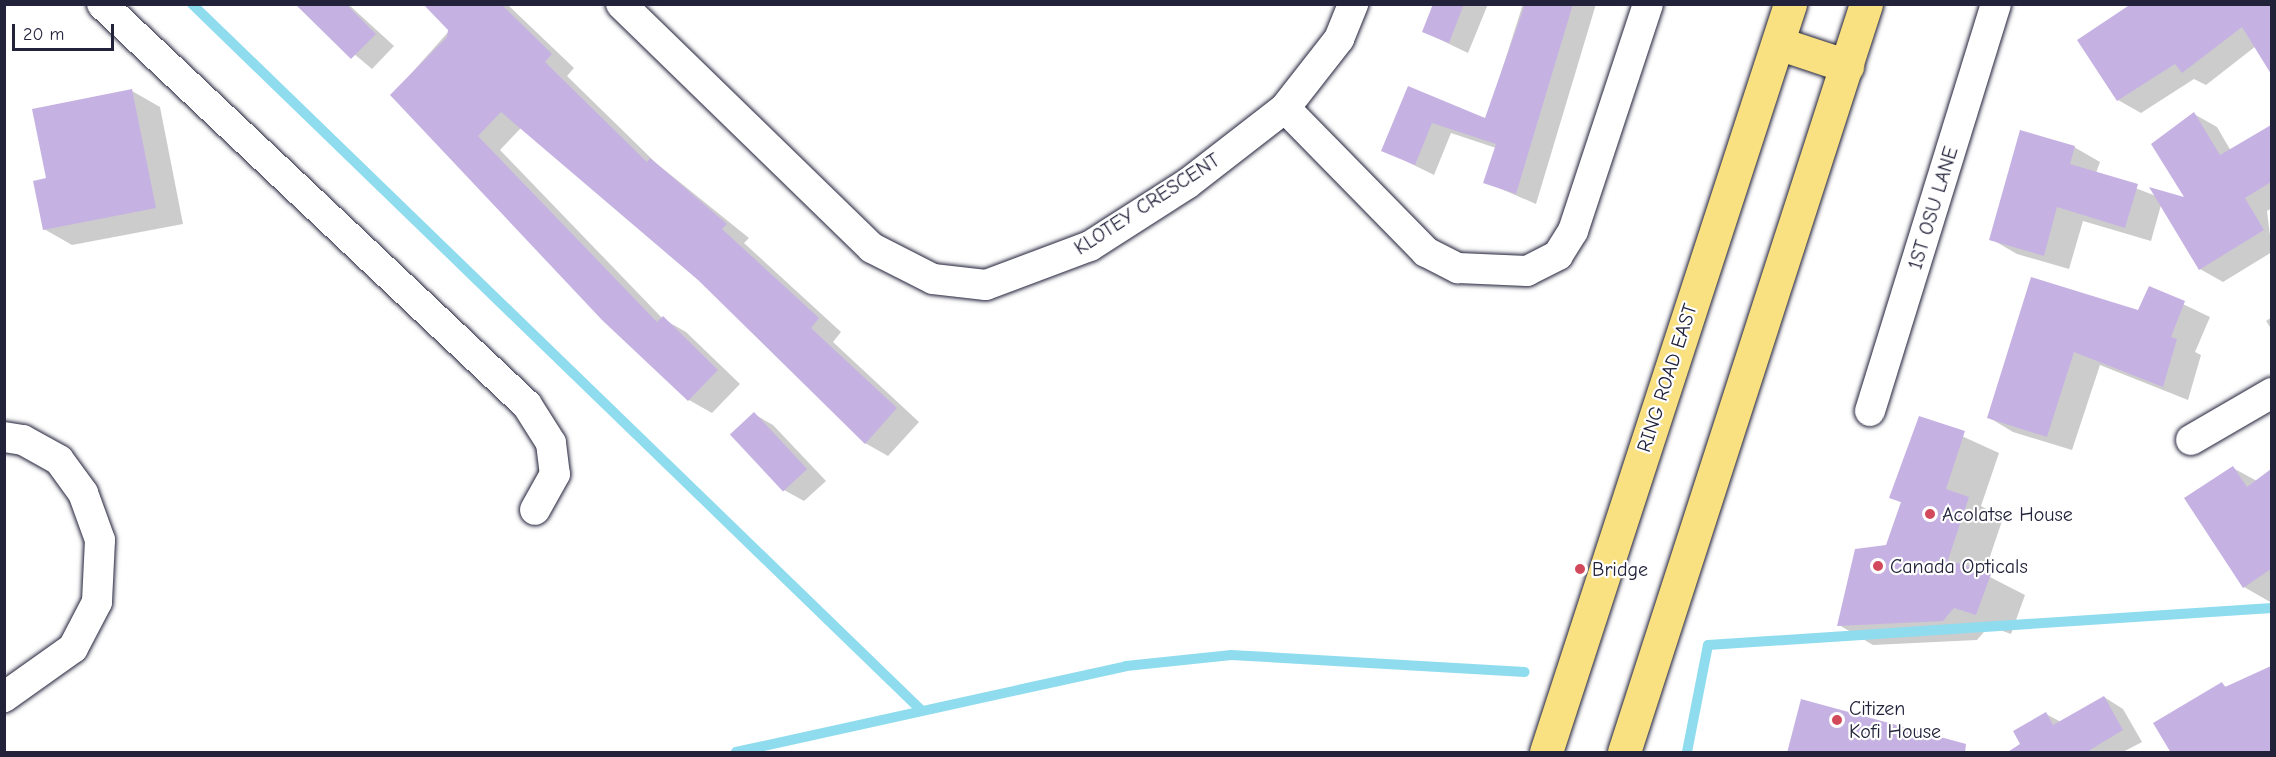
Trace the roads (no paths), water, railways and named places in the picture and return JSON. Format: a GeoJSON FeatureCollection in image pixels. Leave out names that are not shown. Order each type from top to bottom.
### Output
{"type":"FeatureCollection","features":[{"type":"Feature","properties":{"kind":"main road","name":"RING ROAD EAST"},"geometry":{"type":"LineString","coordinates":[[1546,753],[1790,4]]}},
{"type":"Feature","properties":{"kind":"main road"},"geometry":{"type":"LineString","coordinates":[[1624,753],[1866,4]]}},
{"type":"Feature","properties":{"kind":"main road"},"geometry":{"type":"LineString","coordinates":[[1778,43],[1847,66]]}},
{"type":"Feature","properties":{"kind":"street"},"geometry":{"type":"LineString","coordinates":[[102,4],[527,405],[551,442],[555,474],[535,510]]}},
{"type":"Feature","properties":{"kind":"street","name":"KLOTEY CRESCENT"},"geometry":{"type":"LineString","coordinates":[[621,4],[872,248],[933,279],[986,285],[1090,246],[1187,184],[1284,108],[1338,39],[1353,4]]}},
{"type":"Feature","properties":{"kind":"street"},"geometry":{"type":"LineString","coordinates":[[1284,108],[1426,252],[1458,268],[1527,271],[1558,255],[1573,231],[1648,4]]}},
{"type":"Feature","properties":{"kind":"street","name":"1ST OSU LANE"},"geometry":{"type":"LineString","coordinates":[[1870,411],[1999,7]]}},
{"type":"Feature","properties":{"kind":"street"},"geometry":{"type":"LineString","coordinates":[[2191,440],[2271,393]]}},
{"type":"Feature","properties":{"kind":"street"},"geometry":{"type":"LineString","coordinates":[[4,437],[23,440],[59,460],[83,493],[100,540],[97,602],[73,648],[4,697]]}},
{"type":"Feature","properties":{"kind":"waterway"},"geometry":{"type":"LineString","coordinates":[[192,4],[921,710]]}},
{"type":"Feature","properties":{"kind":"waterway"},"geometry":{"type":"LineString","coordinates":[[1687,752],[1708,645],[2272,608]]}},
{"type":"Feature","properties":{"kind":"waterway"},"geometry":{"type":"LineString","coordinates":[[736,752],[1126,666],[1231,655],[1525,672]]}},
{"type":"Feature","properties":{"kind":"place","name":"Acolatse House"},"geometry":{"type":"Point","coordinates":[1930,514]}},
{"type":"Feature","properties":{"kind":"place","name":"Canada Opticals"},"geometry":{"type":"Point","coordinates":[1878,566]}},
{"type":"Feature","properties":{"kind":"place","name":"Bridge"},"geometry":{"type":"Point","coordinates":[1580,569]}},
{"type":"Feature","properties":{"kind":"place","name":"Citizen Kofi House"},"geometry":{"type":"Point","coordinates":[1837,720]}}]}
